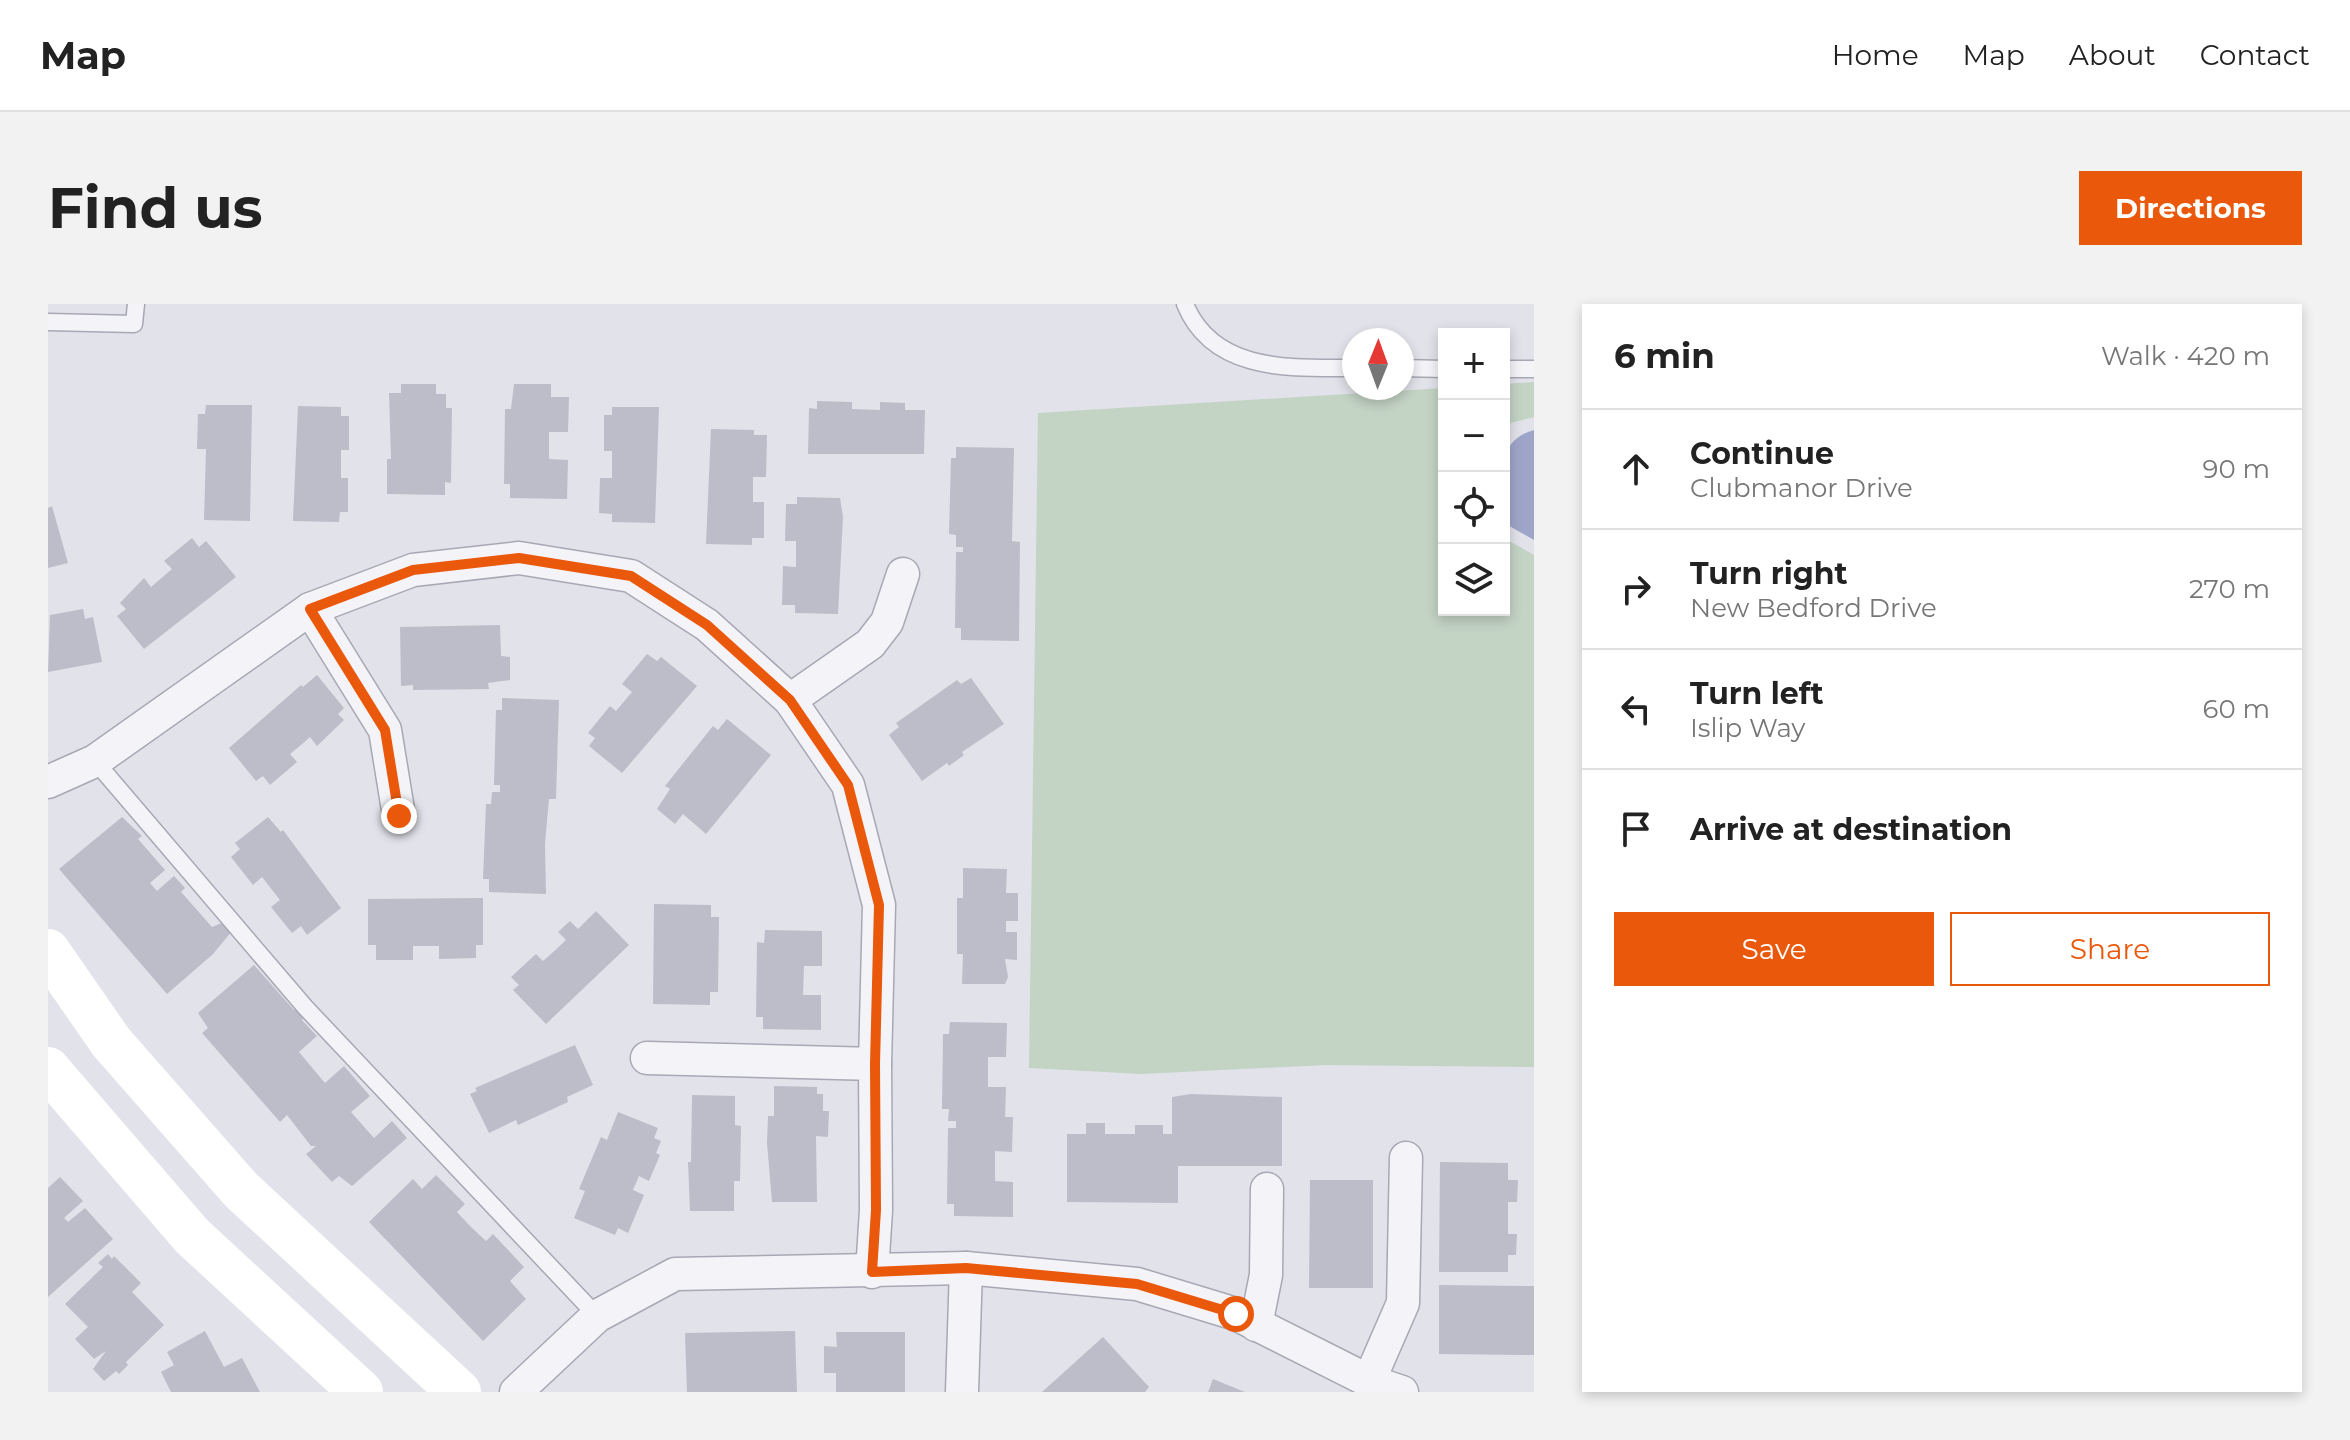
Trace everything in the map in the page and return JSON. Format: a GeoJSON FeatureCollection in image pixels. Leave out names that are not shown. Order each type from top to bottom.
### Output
{"type":"FeatureCollection","features":[{"type":"Feature","properties":{"kind":"street"},"geometry":{"type":"LineString","coordinates":[[48,782],[95,761],[310,609],[413,570],[519,558],[631,576],[707,625],[790,700],[848,785],[879,905],[875,1064],[876,1210],[872,1272]]}},
{"type":"Feature","properties":{"kind":"street"},"geometry":{"type":"LineString","coordinates":[[790,700],[870,644],[887,622],[903,574]]}},
{"type":"Feature","properties":{"kind":"street"},"geometry":{"type":"LineString","coordinates":[[310,609],[385,730],[399,816]]}},
{"type":"Feature","properties":{"kind":"street"},"geometry":{"type":"LineString","coordinates":[[48,951],[111,1042],[241,1190],[459,1392]]}},
{"type":"Feature","properties":{"kind":"street"},"geometry":{"type":"LineString","coordinates":[[647,1058],[875,1064]]}},
{"type":"Feature","properties":{"kind":"street"},"geometry":{"type":"LineString","coordinates":[[48,1069],[192,1236],[361,1392]]}},
{"type":"Feature","properties":{"kind":"street"},"geometry":{"type":"LineString","coordinates":[[151,1190],[201,1144]]}},
{"type":"Feature","properties":{"kind":"street"},"geometry":{"type":"LineString","coordinates":[[1369,1381],[1403,1303],[1406,1158]]}},
{"type":"Feature","properties":{"kind":"street"},"geometry":{"type":"LineString","coordinates":[[1256,1325],[1266,1275],[1267,1189]]}},
{"type":"Feature","properties":{"kind":"street"},"geometry":{"type":"LineString","coordinates":[[516,1392],[597,1316],[675,1274],[966,1268],[1137,1284],[1236,1314],[1369,1381],[1402,1392]]}},
{"type":"Feature","properties":{"kind":"street"},"geometry":{"type":"LineString","coordinates":[[962,1392],[966,1268]]}},
{"type":"Feature","properties":{"kind":"lane"},"geometry":{"type":"LineString","coordinates":[[48,322],[134,324],[136,304]]}},
{"type":"Feature","properties":{"kind":"lane"},"geometry":{"type":"LineString","coordinates":[[1185,304],[1191,318],[1212,342],[1241,359],[1314,368],[1342,368]]}},
{"type":"Feature","properties":{"kind":"lane"},"geometry":{"type":"LineString","coordinates":[[1414,368],[1438,369]]}},
{"type":"Feature","properties":{"kind":"lane"},"geometry":{"type":"LineString","coordinates":[[1510,369],[1534,369]]}},
{"type":"Feature","properties":{"kind":"lane"},"geometry":{"type":"LineString","coordinates":[[95,761],[305,1007],[597,1316]]}},
{"type":"Feature","properties":{"kind":"green space"},"geometry":{"type":"Polygon","coordinates":[[[1534,382],[1534,417],[1510,424],[1510,384],[1534,382]]]}},
{"type":"Feature","properties":{"kind":"green space"},"geometry":{"type":"Polygon","coordinates":[[[1438,388],[1438,616],[1510,616],[1510,541],[1534,555],[1534,1067],[1325,1065],[1142,1074],[1029,1068],[1038,413],[1342,394],[1342,400],[1414,400],[1414,390],[1438,388]]]}},
{"type":"Feature","properties":{"kind":"water"},"geometry":{"type":"Polygon","coordinates":[[[1534,430],[1534,540],[1510,526],[1510,446],[1520,436],[1534,430]]]}},
{"type":"Feature","properties":{"kind":"building"},"geometry":{"type":"Polygon","coordinates":[[[401,384],[436,384],[436,394],[446,394],[446,408],[452,408],[451,483],[445,482],[445,495],[387,494],[387,459],[391,459],[389,393],[401,393],[401,384]]]}},
{"type":"Feature","properties":{"kind":"building"},"geometry":{"type":"Polygon","coordinates":[[[514,384],[551,384],[551,397],[569,397],[568,432],[549,432],[549,459],[568,460],[567,499],[510,498],[510,484],[504,484],[505,409],[511,409],[514,384]]]}},
{"type":"Feature","properties":{"kind":"building"},"geometry":{"type":"Polygon","coordinates":[[[817,401],[852,402],[852,409],[880,410],[880,402],[905,403],[905,410],[925,410],[924,454],[808,454],[809,408],[817,409],[817,401]]]}},
{"type":"Feature","properties":{"kind":"building"},"geometry":{"type":"Polygon","coordinates":[[[206,405],[252,405],[250,521],[204,520],[206,449],[197,449],[198,414],[205,414],[206,405]]]}},
{"type":"Feature","properties":{"kind":"building"},"geometry":{"type":"Polygon","coordinates":[[[298,406],[341,407],[341,416],[349,416],[349,450],[341,450],[341,478],[348,478],[348,512],[340,512],[339,522],[293,521],[298,406]]]}},
{"type":"Feature","properties":{"kind":"building"},"geometry":{"type":"Polygon","coordinates":[[[612,407],[659,407],[655,523],[612,522],[612,514],[599,513],[600,478],[612,478],[612,451],[604,451],[604,415],[612,415],[612,407]]]}},
{"type":"Feature","properties":{"kind":"building"},"geometry":{"type":"Polygon","coordinates":[[[711,429],[754,430],[754,435],[767,435],[766,477],[753,477],[753,502],[764,502],[764,538],[752,538],[752,545],[706,544],[711,429]]]}},
{"type":"Feature","properties":{"kind":"building"},"geometry":{"type":"Polygon","coordinates":[[[956,447],[1014,448],[1012,541],[1020,542],[1019,641],[961,640],[961,628],[955,628],[956,552],[963,552],[963,547],[956,547],[956,535],[949,534],[951,458],[956,458],[956,447]]]}},
{"type":"Feature","properties":{"kind":"building"},"geometry":{"type":"Polygon","coordinates":[[[797,497],[840,498],[843,517],[838,614],[795,613],[795,605],[782,605],[783,566],[796,567],[796,541],[785,541],[786,504],[797,504],[797,497]]]}},
{"type":"Feature","properties":{"kind":"building"},"geometry":{"type":"Polygon","coordinates":[[[52,506],[68,563],[48,568],[48,508],[52,506]]]}},
{"type":"Feature","properties":{"kind":"building"},"geometry":{"type":"Polygon","coordinates":[[[192,538],[199,547],[206,541],[236,577],[144,649],[117,616],[126,609],[120,603],[144,578],[151,587],[172,569],[164,561],[192,538]]]}},
{"type":"Feature","properties":{"kind":"building"},"geometry":{"type":"Polygon","coordinates":[[[83,609],[85,619],[93,617],[102,662],[48,672],[50,615],[83,609]]]}},
{"type":"Feature","properties":{"kind":"building"},"geometry":{"type":"Polygon","coordinates":[[[500,625],[501,656],[510,657],[510,680],[488,683],[489,689],[413,690],[413,685],[401,686],[400,627],[500,625]]]}},
{"type":"Feature","properties":{"kind":"building"},"geometry":{"type":"Polygon","coordinates":[[[647,654],[657,661],[661,657],[697,686],[622,773],[589,746],[595,738],[588,733],[610,706],[616,711],[632,692],[622,684],[647,654]]]}},
{"type":"Feature","properties":{"kind":"building"},"geometry":{"type":"Polygon","coordinates":[[[317,675],[344,708],[338,714],[344,720],[317,746],[310,737],[290,754],[297,762],[270,785],[263,776],[256,781],[229,748],[301,685],[303,687],[317,675]]]}},
{"type":"Feature","properties":{"kind":"building"},"geometry":{"type":"Polygon","coordinates":[[[971,678],[1004,724],[962,752],[964,755],[949,766],[947,763],[922,781],[889,735],[899,727],[896,723],[957,680],[961,684],[971,678]]]}},
{"type":"Feature","properties":{"kind":"building"},"geometry":{"type":"Polygon","coordinates":[[[502,698],[559,700],[556,799],[549,799],[545,844],[546,894],[489,892],[489,879],[483,879],[486,804],[491,804],[492,792],[500,792],[500,785],[494,785],[496,710],[502,710],[502,698]]]}},
{"type":"Feature","properties":{"kind":"building"},"geometry":{"type":"Polygon","coordinates":[[[727,719],[771,755],[706,834],[683,814],[675,824],[657,809],[670,789],[665,786],[713,726],[718,730],[727,719]]]}},
{"type":"Feature","properties":{"kind":"building"},"geometry":{"type":"Polygon","coordinates":[[[122,817],[142,836],[138,839],[165,870],[150,883],[157,891],[174,876],[185,888],[181,892],[212,927],[224,922],[232,931],[213,954],[167,994],[59,869],[122,817]]]}},
{"type":"Feature","properties":{"kind":"building"},"geometry":{"type":"Polygon","coordinates":[[[268,817],[281,832],[283,830],[341,908],[307,935],[301,926],[292,933],[271,907],[280,900],[262,877],[253,885],[231,857],[240,849],[235,843],[268,817]]]}},
{"type":"Feature","properties":{"kind":"building"},"geometry":{"type":"Polygon","coordinates":[[[963,868],[1007,869],[1006,893],[1018,893],[1018,921],[1006,921],[1006,932],[1017,932],[1017,960],[1005,959],[1008,977],[1005,984],[962,984],[963,954],[957,954],[957,898],[963,898],[963,868]]]}},
{"type":"Feature","properties":{"kind":"building"},"geometry":{"type":"Polygon","coordinates":[[[483,898],[483,945],[476,945],[476,958],[439,959],[439,946],[413,946],[413,960],[376,960],[376,945],[368,945],[368,899],[483,898]]]}},
{"type":"Feature","properties":{"kind":"building"},"geometry":{"type":"Polygon","coordinates":[[[654,904],[711,905],[711,917],[719,917],[718,992],[710,992],[710,1005],[653,1004],[654,904]]]}},
{"type":"Feature","properties":{"kind":"building"},"geometry":{"type":"Polygon","coordinates":[[[596,911],[629,945],[546,1024],[513,990],[519,985],[511,977],[536,954],[543,961],[566,940],[558,932],[570,921],[578,929],[596,911]]]}},
{"type":"Feature","properties":{"kind":"building"},"geometry":{"type":"Polygon","coordinates":[[[765,930],[822,931],[822,966],[804,966],[803,995],[821,995],[821,1030],[763,1029],[763,1017],[756,1017],[757,942],[764,943],[765,930]]]}},
{"type":"Feature","properties":{"kind":"building"},"geometry":{"type":"Polygon","coordinates":[[[254,965],[294,1010],[299,1006],[307,1015],[302,1020],[317,1036],[299,1052],[325,1083],[344,1066],[370,1096],[351,1112],[374,1138],[392,1121],[407,1138],[352,1186],[339,1176],[332,1182],[306,1154],[316,1146],[311,1146],[287,1115],[280,1122],[202,1033],[208,1028],[198,1013],[254,965]]]}},
{"type":"Feature","properties":{"kind":"building"},"geometry":{"type":"Polygon","coordinates":[[[950,1022],[1007,1023],[1006,1057],[988,1057],[988,1087],[1006,1087],[1005,1117],[1013,1117],[1012,1152],[995,1151],[995,1181],[1013,1182],[1013,1217],[954,1216],[954,1204],[947,1204],[948,1128],[956,1128],[956,1121],[948,1121],[949,1109],[942,1109],[943,1034],[949,1034],[950,1022]]]}},
{"type":"Feature","properties":{"kind":"building"},"geometry":{"type":"Polygon","coordinates":[[[575,1045],[593,1085],[567,1097],[568,1102],[518,1125],[516,1120],[489,1133],[470,1094],[477,1091],[475,1088],[575,1045]]]}},
{"type":"Feature","properties":{"kind":"building"},"geometry":{"type":"Polygon","coordinates":[[[774,1086],[817,1087],[817,1094],[823,1094],[823,1111],[829,1111],[828,1137],[816,1136],[817,1202],[772,1202],[767,1143],[768,1116],[774,1116],[774,1086]]]}},
{"type":"Feature","properties":{"kind":"building"},"geometry":{"type":"Polygon","coordinates":[[[1191,1094],[1282,1097],[1282,1166],[1178,1166],[1178,1203],[1067,1202],[1067,1134],[1086,1134],[1086,1123],[1105,1123],[1105,1134],[1135,1134],[1135,1125],[1163,1125],[1163,1134],[1172,1134],[1172,1097],[1191,1094]]]}},
{"type":"Feature","properties":{"kind":"building"},"geometry":{"type":"Polygon","coordinates":[[[692,1095],[735,1096],[735,1125],[741,1126],[740,1181],[734,1181],[734,1211],[690,1211],[688,1162],[691,1162],[692,1095]]]}},
{"type":"Feature","properties":{"kind":"building"},"geometry":{"type":"Polygon","coordinates":[[[618,1112],[658,1128],[654,1138],[661,1141],[656,1153],[660,1155],[649,1181],[639,1176],[633,1190],[644,1195],[628,1233],[618,1228],[615,1235],[574,1218],[585,1191],[579,1189],[601,1137],[607,1140],[618,1112]]]}},
{"type":"Feature","properties":{"kind":"building"},"geometry":{"type":"Polygon","coordinates":[[[1440,1162],[1508,1163],[1508,1180],[1518,1180],[1517,1202],[1508,1202],[1508,1234],[1517,1234],[1516,1255],[1508,1255],[1508,1272],[1439,1272],[1440,1162]]]}},
{"type":"Feature","properties":{"kind":"building"},"geometry":{"type":"Polygon","coordinates":[[[436,1175],[465,1204],[457,1212],[470,1226],[486,1241],[493,1234],[524,1267],[510,1281],[526,1299],[483,1341],[369,1222],[413,1179],[422,1189],[436,1175]]]}},
{"type":"Feature","properties":{"kind":"building"},"geometry":{"type":"Polygon","coordinates":[[[60,1177],[83,1201],[64,1218],[68,1222],[85,1208],[113,1239],[48,1297],[48,1188],[60,1177]]]}},
{"type":"Feature","properties":{"kind":"building"},"geometry":{"type":"Polygon","coordinates":[[[1310,1180],[1373,1180],[1373,1288],[1309,1288],[1310,1180]]]}},
{"type":"Feature","properties":{"kind":"building"},"geometry":{"type":"Polygon","coordinates":[[[108,1254],[112,1259],[114,1256],[141,1283],[132,1292],[164,1325],[126,1362],[128,1365],[119,1374],[116,1371],[104,1381],[93,1369],[106,1351],[94,1359],[75,1339],[88,1327],[65,1304],[103,1267],[98,1263],[108,1254]]]}},
{"type":"Feature","properties":{"kind":"building"},"geometry":{"type":"Polygon","coordinates":[[[1439,1285],[1534,1286],[1534,1355],[1439,1354],[1439,1285]]]}},
{"type":"Feature","properties":{"kind":"building"},"geometry":{"type":"Polygon","coordinates":[[[205,1331],[224,1367],[242,1358],[260,1392],[171,1392],[161,1372],[174,1365],[167,1352],[205,1331]]]}},
{"type":"Feature","properties":{"kind":"building"},"geometry":{"type":"Polygon","coordinates":[[[795,1331],[797,1392],[687,1392],[685,1333],[795,1331]]]}},
{"type":"Feature","properties":{"kind":"building"},"geometry":{"type":"Polygon","coordinates":[[[836,1332],[905,1332],[905,1392],[836,1392],[836,1373],[824,1373],[824,1346],[837,1347],[836,1332]]]}},
{"type":"Feature","properties":{"kind":"building"},"geometry":{"type":"Polygon","coordinates":[[[1103,1337],[1149,1387],[1145,1392],[1042,1392],[1103,1337]]]}},
{"type":"Feature","properties":{"kind":"building"},"geometry":{"type":"Polygon","coordinates":[[[1213,1379],[1245,1392],[1208,1392],[1213,1379]]]}},
{"type":"Feature","properties":{"kind":"route"},"geometry":{"type":"LineString","coordinates":[[399,816],[385,730],[310,609],[413,570],[519,558],[631,576],[707,625],[790,700],[848,785],[879,905],[875,1064],[876,1210],[872,1272],[966,1268],[1137,1284],[1236,1314]]}}]}
